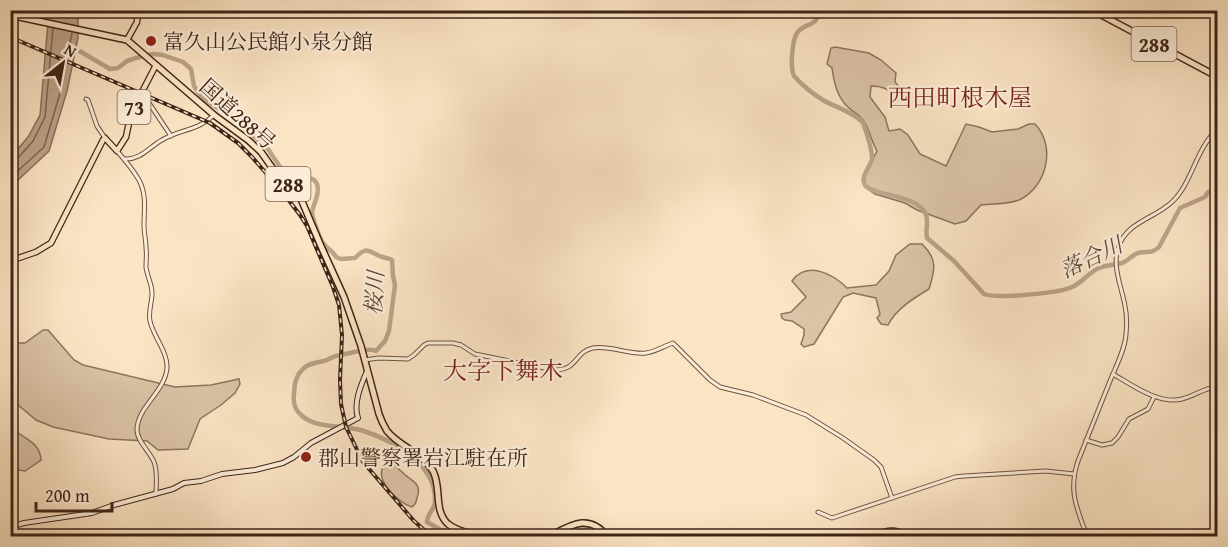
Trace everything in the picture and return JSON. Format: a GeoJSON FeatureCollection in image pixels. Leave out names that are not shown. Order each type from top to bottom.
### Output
{"type":"FeatureCollection","features":[{"type":"Feature","properties":{"kind":"highway","name":"288"},"geometry":{"type":"LineString","coordinates":[[1092,10],[1218,77]]}},
{"type":"Feature","properties":{"kind":"highway","name":"国道288号"},"geometry":{"type":"LineString","coordinates":[[10,15],[127,40],[214,115],[255,146],[278,176],[301,197],[344,297],[361,346],[379,414],[386,429],[393,437],[426,461],[438,485],[440,511],[444,519],[452,526],[479,537]]}},
{"type":"Feature","properties":{"kind":"highway"},"geometry":{"type":"LineString","coordinates":[[550,537],[581,523],[595,526],[607,537]]}},
{"type":"Feature","properties":{"kind":"highway"},"geometry":{"type":"LineString","coordinates":[[877,537],[892,531],[899,532],[906,537]]}},
{"type":"Feature","properties":{"kind":"main road"},"geometry":{"type":"LineString","coordinates":[[127,40],[137,22],[138,10]]}},
{"type":"Feature","properties":{"kind":"main road","name":"73"},"geometry":{"type":"LineString","coordinates":[[10,261],[36,252],[51,243],[105,138],[117,152],[126,137],[131,112],[156,65]]}},
{"type":"Feature","properties":{"kind":"main road"},"geometry":{"type":"LineString","coordinates":[[10,527],[92,513],[114,504],[156,494],[191,482],[287,462],[311,443],[358,418],[357,401],[368,371]]}},
{"type":"Feature","properties":{"kind":"street"},"geometry":{"type":"LineString","coordinates":[[140,97],[149,103],[171,136]]}},
{"type":"Feature","properties":{"kind":"street"},"geometry":{"type":"LineString","coordinates":[[86,99],[97,126],[105,138]]}},
{"type":"Feature","properties":{"kind":"street"},"geometry":{"type":"LineString","coordinates":[[124,159],[138,157],[161,140],[200,126],[214,115]]}},
{"type":"Feature","properties":{"kind":"street"},"geometry":{"type":"LineString","coordinates":[[1087,537],[1074,494],[1074,474],[1126,340],[1125,306],[1117,264],[1118,247],[1128,230],[1165,208],[1176,198],[1202,149],[1210,136],[1218,129]]}},
{"type":"Feature","properties":{"kind":"street"},"geometry":{"type":"LineString","coordinates":[[117,152],[140,181],[144,198],[146,265],[152,292],[149,317],[166,363],[161,386],[142,414],[137,428],[138,436],[155,463],[156,494]]}},
{"type":"Feature","properties":{"kind":"street"},"geometry":{"type":"LineString","coordinates":[[364,359],[408,359],[428,343],[453,343],[475,354],[560,370],[572,366],[583,353],[592,348],[642,353],[673,343],[720,387],[753,396],[806,416],[843,438],[881,467],[892,498]]}},
{"type":"Feature","properties":{"kind":"street"},"geometry":{"type":"LineString","coordinates":[[1113,374],[1163,400],[1178,400],[1208,388],[1218,387]]}},
{"type":"Feature","properties":{"kind":"street"},"geometry":{"type":"LineString","coordinates":[[1086,440],[1098,445],[1112,443],[1129,419],[1148,409],[1155,397]]}},
{"type":"Feature","properties":{"kind":"street"},"geometry":{"type":"LineString","coordinates":[[818,512],[832,518],[964,476],[1046,471],[1074,474]]}},
{"type":"Feature","properties":{"kind":"shaded area"},"geometry":{"type":"Polygon","coordinates":[[[831,48],[869,53],[896,73],[895,82],[907,96],[903,101],[888,90],[876,86],[871,86],[870,97],[885,117],[889,131],[900,129],[908,135],[920,154],[946,166],[966,124],[992,132],[1018,129],[1035,124],[1046,144],[1047,155],[1042,177],[1028,194],[1019,200],[981,205],[966,221],[955,224],[917,210],[905,203],[875,194],[865,187],[865,175],[877,151],[863,120],[845,104],[837,90],[832,68],[827,64],[831,48]]]}},
{"type":"Feature","properties":{"kind":"shaded area"},"geometry":{"type":"Polygon","coordinates":[[[910,244],[922,244],[931,255],[934,270],[929,289],[901,309],[888,325],[881,324],[877,318],[880,314],[876,298],[853,293],[843,297],[814,344],[804,347],[801,344],[804,329],[792,321],[785,320],[781,314],[791,312],[806,297],[792,281],[798,275],[805,271],[820,271],[835,278],[847,288],[876,285],[889,271],[896,255],[910,244]]]}},
{"type":"Feature","properties":{"kind":"shaded area"},"geometry":{"type":"Polygon","coordinates":[[[43,330],[48,330],[74,360],[83,365],[175,387],[211,385],[239,379],[240,384],[235,393],[200,419],[188,449],[158,450],[147,441],[109,439],[53,427],[36,420],[11,399],[11,343],[25,343],[43,330]]]}},
{"type":"Feature","properties":{"kind":"shaded area"},"geometry":{"type":"Polygon","coordinates":[[[10,427],[34,444],[40,454],[41,460],[25,471],[11,466],[10,427]]]}},
{"type":"Feature","properties":{"kind":"shaded area"},"geometry":{"type":"Polygon","coordinates":[[[390,461],[417,485],[416,503],[412,507],[395,497],[382,479],[383,467],[390,461]]]}},
{"type":"Feature","properties":{"kind":"water"},"geometry":{"type":"Polygon","coordinates":[[[49,11],[78,11],[78,38],[67,91],[49,151],[11,185],[11,157],[28,137],[40,115],[49,11]]]}},
{"type":"Feature","properties":{"kind":"waterway","name":"落合川"},"geometry":{"type":"LineString","coordinates":[[818,10],[816,20],[800,30],[795,37],[792,61],[794,76],[819,98],[850,113],[863,123],[872,156],[864,175],[865,185],[877,192],[905,199],[921,208],[927,218],[927,238],[954,261],[984,294],[1028,295],[1072,287],[1099,268],[1122,263],[1138,253],[1156,249],[1180,208],[1205,197],[1208,192],[1218,192]]}},
{"type":"Feature","properties":{"kind":"waterway","name":"桜川"},"geometry":{"type":"LineString","coordinates":[[71,46],[110,69],[118,68],[127,61],[153,54],[183,62],[191,69],[194,86],[202,98],[238,121],[268,149],[286,176],[309,178],[317,183],[318,191],[312,212],[313,218],[323,243],[336,257],[355,258],[362,252],[368,251],[392,260],[395,285],[389,331],[385,341],[376,351],[369,350],[336,356],[305,367],[296,381],[294,405],[301,415],[314,423],[361,430],[386,440],[410,455],[421,465],[434,488],[435,504],[427,522],[441,530],[466,536]]}},
{"type":"Feature","properties":{"kind":"waterway","name":"桜川"},"geometry":{"type":"LineString","coordinates":[[567,536],[586,528],[600,536]]}},
{"type":"Feature","properties":{"kind":"railway"},"geometry":{"type":"LineString","coordinates":[[10,37],[210,123],[238,143],[284,194],[307,226],[339,305],[342,335],[341,404],[346,427],[363,462],[414,521],[431,536]]}},
{"type":"Feature","properties":{"kind":"place","name":"富久山公民館小泉分館"},"geometry":{"type":"Point","coordinates":[151,41]}},
{"type":"Feature","properties":{"kind":"place","name":"郡山警察署岩江駐在所"},"geometry":{"type":"Point","coordinates":[306,457]}},
{"type":"Feature","properties":{"kind":"district","name":"西田町根木屋"},"geometry":{"type":"Point","coordinates":[960,97]}},
{"type":"Feature","properties":{"kind":"district","name":"大字下舞木"},"geometry":{"type":"Point","coordinates":[503,370]}}]}
